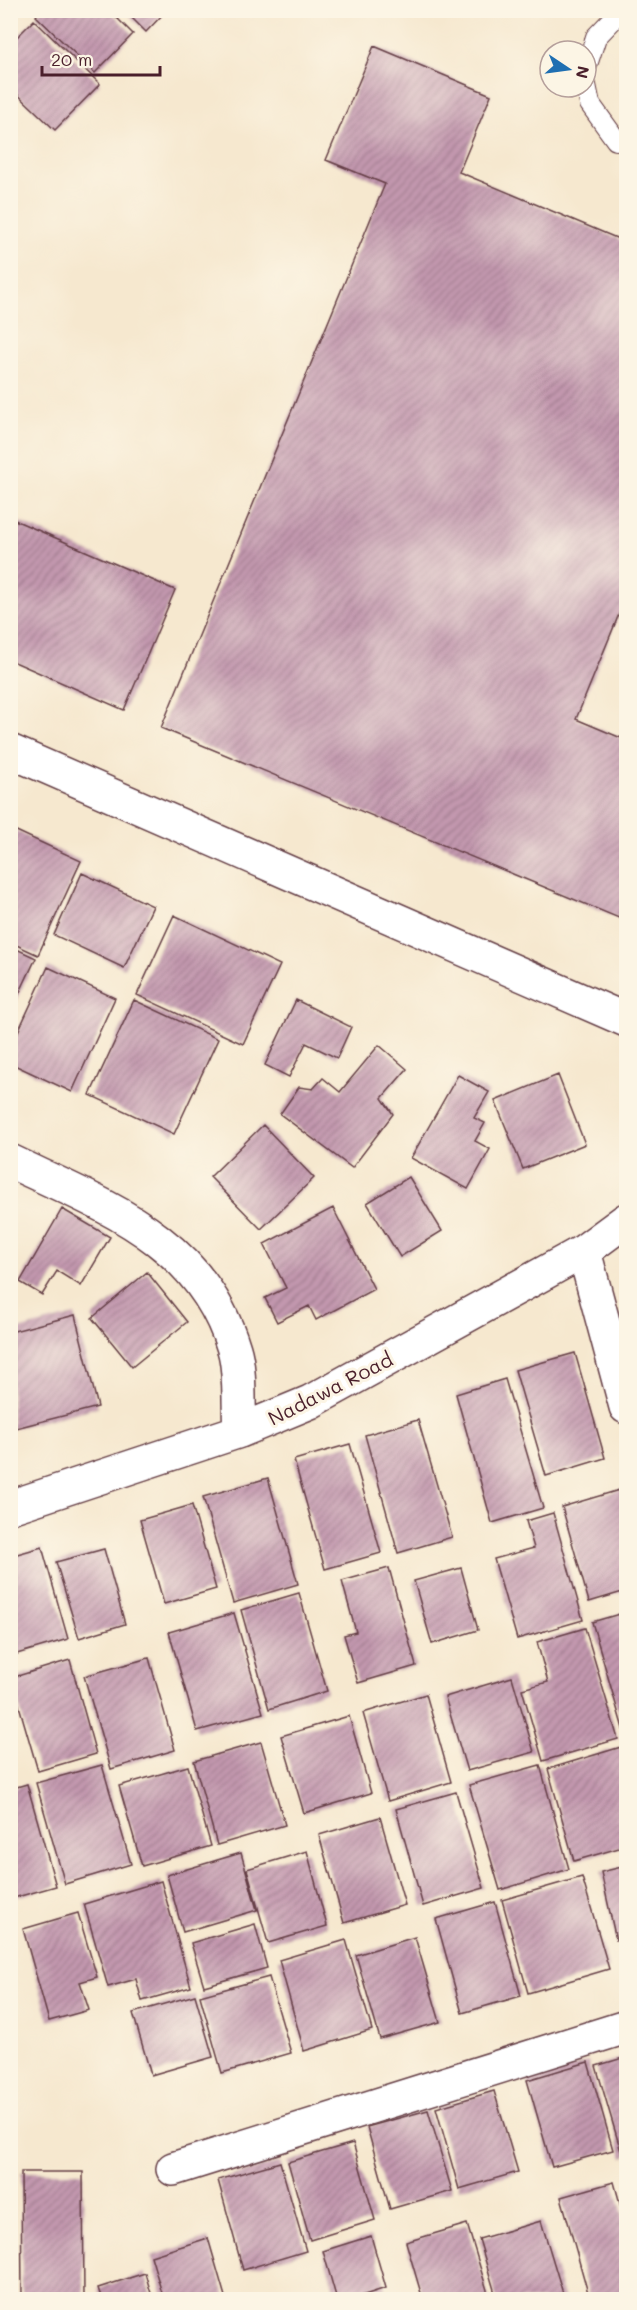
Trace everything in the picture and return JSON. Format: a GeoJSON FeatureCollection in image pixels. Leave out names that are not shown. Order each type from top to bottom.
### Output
{"type":"FeatureCollection","features":[{"type":"Feature","properties":{"kind":"street"},"geometry":{"type":"LineString","coordinates":[[10,752],[627,1020]]}},
{"type":"Feature","properties":{"kind":"street"},"geometry":{"type":"LineString","coordinates":[[10,1161],[115,1211],[163,1241],[193,1273],[220,1312],[235,1351],[240,1431]]}},
{"type":"Feature","properties":{"kind":"street","name":"Nadawa Road"},"geometry":{"type":"LineString","coordinates":[[10,1507],[240,1431],[310,1402],[584,1251],[627,1220]]}},
{"type":"Feature","properties":{"kind":"street"},"geometry":{"type":"LineString","coordinates":[[584,1251],[627,1407]]}},
{"type":"Feature","properties":{"kind":"street"},"geometry":{"type":"LineString","coordinates":[[173,2169],[627,2027]]}},
{"type":"Feature","properties":{"kind":"lane"},"geometry":{"type":"LineString","coordinates":[[595,39],[622,10]]}},
{"type":"Feature","properties":{"kind":"lane"},"geometry":{"type":"LineString","coordinates":[[589,99],[590,104],[616,140]]}},
{"type":"Feature","properties":{"kind":"building"},"geometry":{"type":"Polygon","coordinates":[[[41,10],[109,10],[133,34],[95,73],[36,16],[41,10]]]}},
{"type":"Feature","properties":{"kind":"building"},"geometry":{"type":"Polygon","coordinates":[[[124,10],[167,10],[146,32],[124,10]]]}},
{"type":"Feature","properties":{"kind":"building"},"geometry":{"type":"Polygon","coordinates":[[[34,20],[100,84],[55,130],[10,87],[10,44],[34,20]]]}},
{"type":"Feature","properties":{"kind":"building"},"geometry":{"type":"Polygon","coordinates":[[[374,46],[491,95],[459,172],[626,242],[626,597],[576,719],[626,740],[626,921],[161,728],[385,184],[326,160],[374,46]]]}},
{"type":"Feature","properties":{"kind":"building"},"geometry":{"type":"Polygon","coordinates":[[[10,518],[175,590],[124,710],[10,660],[10,518]]]}},
{"type":"Feature","properties":{"kind":"building"},"geometry":{"type":"Polygon","coordinates":[[[10,828],[81,861],[38,955],[10,942],[10,828]]]}},
{"type":"Feature","properties":{"kind":"building"},"geometry":{"type":"Polygon","coordinates":[[[82,873],[153,906],[124,968],[54,935],[82,873]]]}},
{"type":"Feature","properties":{"kind":"building"},"geometry":{"type":"Polygon","coordinates":[[[174,915],[280,965],[243,1044],[137,995],[174,915]]]}},
{"type":"Feature","properties":{"kind":"building"},"geometry":{"type":"Polygon","coordinates":[[[10,946],[36,958],[10,1013],[10,946]]]}},
{"type":"Feature","properties":{"kind":"building"},"geometry":{"type":"Polygon","coordinates":[[[48,967],[115,998],[72,1092],[10,1063],[10,1049],[48,967]]]}},
{"type":"Feature","properties":{"kind":"building"},"geometry":{"type":"Polygon","coordinates":[[[134,1000],[218,1039],[174,1134],[90,1095],[134,1000]]]}},
{"type":"Feature","properties":{"kind":"building"},"geometry":{"type":"Polygon","coordinates":[[[296,1000],[351,1027],[337,1058],[306,1043],[289,1077],[265,1065],[296,1000]]]}},
{"type":"Feature","properties":{"kind":"building"},"geometry":{"type":"Polygon","coordinates":[[[379,1045],[407,1069],[382,1098],[393,1114],[352,1168],[280,1114],[299,1087],[313,1089],[323,1078],[340,1092],[379,1045]]]}},
{"type":"Feature","properties":{"kind":"building"},"geometry":{"type":"Polygon","coordinates":[[[458,1075],[489,1092],[474,1118],[485,1123],[475,1141],[490,1149],[468,1189],[411,1158],[458,1075]]]}},
{"type":"Feature","properties":{"kind":"building"},"geometry":{"type":"Polygon","coordinates":[[[558,1075],[585,1144],[523,1169],[495,1101],[558,1075]]]}},
{"type":"Feature","properties":{"kind":"building"},"geometry":{"type":"Polygon","coordinates":[[[263,1125],[314,1178],[261,1229],[210,1177],[263,1125]]]}},
{"type":"Feature","properties":{"kind":"building"},"geometry":{"type":"Polygon","coordinates":[[[409,1177],[442,1231],[400,1257],[367,1203],[409,1177]]]}},
{"type":"Feature","properties":{"kind":"building"},"geometry":{"type":"Polygon","coordinates":[[[333,1208],[374,1289],[316,1320],[309,1306],[277,1322],[265,1298],[286,1288],[264,1244],[333,1208]]]}},
{"type":"Feature","properties":{"kind":"building"},"geometry":{"type":"Polygon","coordinates":[[[62,1209],[110,1237],[81,1286],[57,1271],[42,1295],[20,1282],[62,1209]]]}},
{"type":"Feature","properties":{"kind":"building"},"geometry":{"type":"Polygon","coordinates":[[[147,1272],[187,1322],[132,1367],[92,1318],[147,1272]]]}},
{"type":"Feature","properties":{"kind":"building"},"geometry":{"type":"Polygon","coordinates":[[[75,1315],[98,1407],[12,1429],[10,1332],[75,1315]]]}},
{"type":"Feature","properties":{"kind":"building"},"geometry":{"type":"Polygon","coordinates":[[[575,1353],[605,1458],[546,1476],[515,1370],[575,1353]]]}},
{"type":"Feature","properties":{"kind":"building"},"geometry":{"type":"Polygon","coordinates":[[[505,1379],[543,1508],[492,1523],[456,1394],[505,1379]]]}},
{"type":"Feature","properties":{"kind":"building"},"geometry":{"type":"Polygon","coordinates":[[[418,1420],[452,1537],[398,1553],[365,1435],[418,1420]]]}},
{"type":"Feature","properties":{"kind":"building"},"geometry":{"type":"Polygon","coordinates":[[[350,1444],[381,1553],[325,1569],[294,1460],[350,1444]]]}},
{"type":"Feature","properties":{"kind":"building"},"geometry":{"type":"Polygon","coordinates":[[[268,1478],[298,1584],[233,1603],[203,1497],[268,1478]]]}},
{"type":"Feature","properties":{"kind":"building"},"geometry":{"type":"Polygon","coordinates":[[[626,1488],[626,1591],[589,1602],[562,1507],[626,1488]]]}},
{"type":"Feature","properties":{"kind":"building"},"geometry":{"type":"Polygon","coordinates":[[[192,1505],[216,1589],[164,1604],[140,1520],[192,1505]]]}},
{"type":"Feature","properties":{"kind":"building"},"geometry":{"type":"Polygon","coordinates":[[[553,1513],[583,1620],[517,1639],[494,1559],[534,1548],[526,1521],[553,1513]]]}},
{"type":"Feature","properties":{"kind":"building"},"geometry":{"type":"Polygon","coordinates":[[[42,1547],[68,1639],[10,1656],[10,1556],[42,1547]]]}},
{"type":"Feature","properties":{"kind":"building"},"geometry":{"type":"Polygon","coordinates":[[[104,1549],[125,1624],[79,1638],[56,1562],[104,1549]]]}},
{"type":"Feature","properties":{"kind":"building"},"geometry":{"type":"Polygon","coordinates":[[[389,1568],[416,1666],[358,1683],[344,1635],[356,1632],[342,1581],[389,1568]]]}},
{"type":"Feature","properties":{"kind":"building"},"geometry":{"type":"Polygon","coordinates":[[[461,1568],[478,1630],[432,1644],[414,1581],[461,1568]]]}},
{"type":"Feature","properties":{"kind":"building"},"geometry":{"type":"Polygon","coordinates":[[[299,1593],[327,1691],[269,1709],[241,1610],[299,1593]]]}},
{"type":"Feature","properties":{"kind":"building"},"geometry":{"type":"Polygon","coordinates":[[[626,1612],[626,1739],[592,1622],[626,1612]]]}},
{"type":"Feature","properties":{"kind":"building"},"geometry":{"type":"Polygon","coordinates":[[[234,1613],[263,1713],[197,1731],[169,1632],[234,1613]]]}},
{"type":"Feature","properties":{"kind":"building"},"geometry":{"type":"Polygon","coordinates":[[[585,1628],[618,1739],[543,1761],[522,1689],[548,1682],[537,1642],[585,1628]]]}},
{"type":"Feature","properties":{"kind":"building"},"geometry":{"type":"Polygon","coordinates":[[[149,1658],[175,1750],[111,1769],[84,1676],[149,1658]]]}},
{"type":"Feature","properties":{"kind":"building"},"geometry":{"type":"Polygon","coordinates":[[[70,1660],[96,1754],[38,1771],[11,1678],[70,1660]]]}},
{"type":"Feature","properties":{"kind":"building"},"geometry":{"type":"Polygon","coordinates":[[[512,1677],[534,1752],[467,1771],[445,1697],[512,1677]]]}},
{"type":"Feature","properties":{"kind":"building"},"geometry":{"type":"Polygon","coordinates":[[[426,1694],[451,1782],[388,1801],[363,1713],[426,1694]]]}},
{"type":"Feature","properties":{"kind":"building"},"geometry":{"type":"Polygon","coordinates":[[[349,1716],[371,1793],[304,1813],[281,1736],[349,1716]]]}},
{"type":"Feature","properties":{"kind":"building"},"geometry":{"type":"Polygon","coordinates":[[[261,1742],[285,1825],[217,1845],[194,1761],[261,1742]]]}},
{"type":"Feature","properties":{"kind":"building"},"geometry":{"type":"Polygon","coordinates":[[[621,1747],[626,1766],[626,1846],[574,1861],[548,1769],[621,1747]]]}},
{"type":"Feature","properties":{"kind":"building"},"geometry":{"type":"Polygon","coordinates":[[[102,1765],[131,1864],[65,1884],[36,1783],[102,1765]]]}},
{"type":"Feature","properties":{"kind":"building"},"geometry":{"type":"Polygon","coordinates":[[[540,1765],[569,1869],[500,1890],[469,1785],[540,1765]]]}},
{"type":"Feature","properties":{"kind":"building"},"geometry":{"type":"Polygon","coordinates":[[[188,1766],[211,1846],[142,1866],[119,1786],[188,1766]]]}},
{"type":"Feature","properties":{"kind":"building"},"geometry":{"type":"Polygon","coordinates":[[[27,1784],[56,1886],[10,1899],[10,1789],[27,1784]]]}},
{"type":"Feature","properties":{"kind":"building"},"geometry":{"type":"Polygon","coordinates":[[[456,1792],[484,1888],[423,1906],[396,1809],[456,1792]]]}},
{"type":"Feature","properties":{"kind":"building"},"geometry":{"type":"Polygon","coordinates":[[[380,1817],[405,1905],[344,1923],[319,1835],[380,1817]]]}},
{"type":"Feature","properties":{"kind":"building"},"geometry":{"type":"Polygon","coordinates":[[[307,1851],[327,1926],[268,1943],[247,1869],[307,1851]]]}},
{"type":"Feature","properties":{"kind":"building"},"geometry":{"type":"Polygon","coordinates":[[[241,1853],[257,1910],[183,1932],[167,1875],[241,1853]]]}},
{"type":"Feature","properties":{"kind":"building"},"geometry":{"type":"Polygon","coordinates":[[[626,1866],[626,1938],[616,1940],[601,1872],[626,1866]]]}},
{"type":"Feature","properties":{"kind":"building"},"geometry":{"type":"Polygon","coordinates":[[[582,1877],[609,1969],[528,1993],[502,1900],[582,1877]]]}},
{"type":"Feature","properties":{"kind":"building"},"geometry":{"type":"Polygon","coordinates":[[[161,1881],[191,1987],[142,2001],[136,1979],[108,1987],[84,1904],[161,1881]]]}},
{"type":"Feature","properties":{"kind":"building"},"geometry":{"type":"Polygon","coordinates":[[[495,1902],[521,1996],[462,2013],[436,1919],[495,1902]]]}},
{"type":"Feature","properties":{"kind":"building"},"geometry":{"type":"Polygon","coordinates":[[[78,1913],[97,1977],[80,1982],[89,2010],[49,2021],[23,1929],[78,1913]]]}},
{"type":"Feature","properties":{"kind":"building"},"geometry":{"type":"Polygon","coordinates":[[[255,1924],[267,1968],[204,1986],[191,1943],[255,1924]]]}},
{"type":"Feature","properties":{"kind":"building"},"geometry":{"type":"Polygon","coordinates":[[[415,1937],[440,2022],[380,2039],[356,1955],[415,1937]]]}},
{"type":"Feature","properties":{"kind":"building"},"geometry":{"type":"Polygon","coordinates":[[[346,1940],[372,2030],[304,2051],[279,1960],[346,1940]]]}},
{"type":"Feature","properties":{"kind":"building"},"geometry":{"type":"Polygon","coordinates":[[[269,1977],[291,2053],[222,2073],[200,1996],[269,1977]]]}},
{"type":"Feature","properties":{"kind":"building"},"geometry":{"type":"Polygon","coordinates":[[[195,1995],[213,2057],[151,2075],[133,2013],[195,1995]]]}},
{"type":"Feature","properties":{"kind":"building"},"geometry":{"type":"Polygon","coordinates":[[[626,2057],[626,2157],[623,2158],[596,2066],[626,2057]]]}},
{"type":"Feature","properties":{"kind":"building"},"geometry":{"type":"Polygon","coordinates":[[[588,2062],[613,2150],[552,2167],[527,2080],[588,2062]]]}},
{"type":"Feature","properties":{"kind":"building"},"geometry":{"type":"Polygon","coordinates":[[[494,2091],[518,2172],[459,2189],[436,2108],[494,2091]]]}},
{"type":"Feature","properties":{"kind":"building"},"geometry":{"type":"Polygon","coordinates":[[[428,2110],[452,2191],[390,2209],[367,2127],[428,2110]]]}},
{"type":"Feature","properties":{"kind":"building"},"geometry":{"type":"Polygon","coordinates":[[[353,2143],[375,2220],[310,2240],[288,2162],[353,2143]]]}},
{"type":"Feature","properties":{"kind":"building"},"geometry":{"type":"Polygon","coordinates":[[[280,2162],[306,2251],[243,2270],[218,2180],[280,2162]]]}},
{"type":"Feature","properties":{"kind":"building"},"geometry":{"type":"Polygon","coordinates":[[[21,2172],[83,2172],[84,2300],[22,2300],[21,2172]]]}},
{"type":"Feature","properties":{"kind":"building"},"geometry":{"type":"Polygon","coordinates":[[[614,2182],[626,2225],[626,2300],[590,2300],[561,2197],[614,2182]]]}},
{"type":"Feature","properties":{"kind":"building"},"geometry":{"type":"Polygon","coordinates":[[[541,2221],[565,2300],[497,2300],[479,2239],[541,2221]]]}},
{"type":"Feature","properties":{"kind":"building"},"geometry":{"type":"Polygon","coordinates":[[[467,2224],[490,2300],[423,2300],[406,2242],[467,2224]]]}},
{"type":"Feature","properties":{"kind":"building"},"geometry":{"type":"Polygon","coordinates":[[[371,2236],[386,2288],[349,2300],[337,2300],[323,2251],[371,2236]]]}},
{"type":"Feature","properties":{"kind":"building"},"geometry":{"type":"Polygon","coordinates":[[[208,2238],[226,2300],[164,2300],[151,2256],[208,2238]]]}},
{"type":"Feature","properties":{"kind":"building"},"geometry":{"type":"Polygon","coordinates":[[[145,2273],[153,2300],[102,2300],[98,2288],[145,2273]]]}}]}
